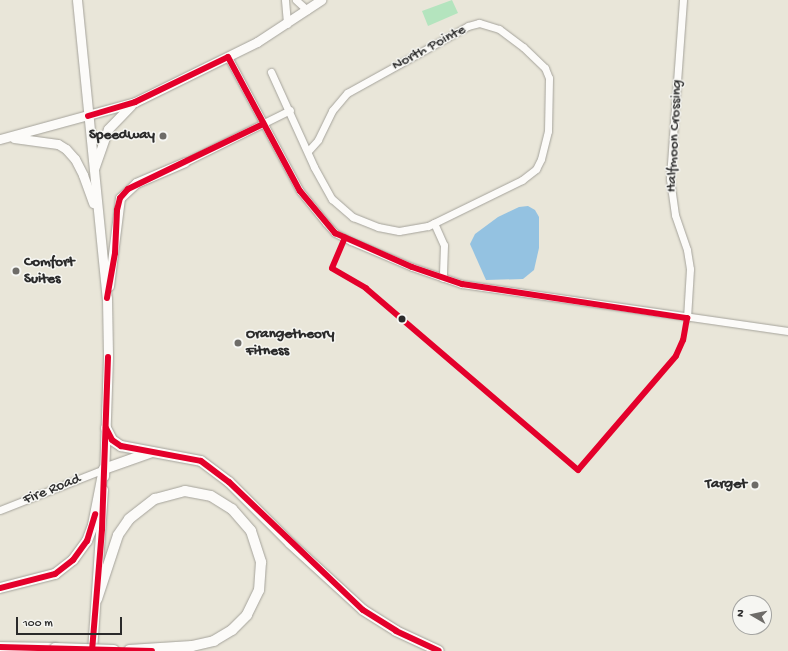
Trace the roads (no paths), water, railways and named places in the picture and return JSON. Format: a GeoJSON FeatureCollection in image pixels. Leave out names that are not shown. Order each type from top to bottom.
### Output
{"type":"FeatureCollection","features":[{"type":"Feature","properties":{"kind":"highway"},"geometry":{"type":"LineString","coordinates":[[106,428],[112,440],[121,446],[190,457],[213,469],[363,610],[396,631],[439,651]]}},
{"type":"Feature","properties":{"kind":"highway"},"geometry":{"type":"LineString","coordinates":[[0,588],[55,574],[73,560],[86,541],[93,525],[104,469],[154,451]]}},
{"type":"Feature","properties":{"kind":"highway"},"geometry":{"type":"LineString","coordinates":[[97,599],[118,535],[128,519],[155,499],[185,491],[211,496],[232,509],[251,531],[261,562],[259,590],[247,615],[232,630],[214,641],[192,646],[128,650]]}},
{"type":"Feature","properties":{"kind":"highway"},"geometry":{"type":"LineString","coordinates":[[0,647],[152,651]]}},
{"type":"Feature","properties":{"kind":"main road"},"geometry":{"type":"LineString","coordinates":[[77,0],[107,298],[106,428],[97,599],[92,651]]}},
{"type":"Feature","properties":{"kind":"main road"},"geometry":{"type":"LineString","coordinates":[[4,138],[135,102],[228,57],[287,24],[321,0]]}},
{"type":"Feature","properties":{"kind":"main road"},"geometry":{"type":"LineString","coordinates":[[93,169],[108,129],[135,102]]}},
{"type":"Feature","properties":{"kind":"main road"},"geometry":{"type":"LineString","coordinates":[[4,138],[48,142],[66,149],[75,159],[84,175],[98,215]]}},
{"type":"Feature","properties":{"kind":"main road"},"geometry":{"type":"LineString","coordinates":[[107,298],[115,254],[117,210],[120,198],[136,183],[185,162]]}},
{"type":"Feature","properties":{"kind":"street"},"geometry":{"type":"LineString","coordinates":[[285,0],[287,24]]}},
{"type":"Feature","properties":{"kind":"street"},"geometry":{"type":"LineString","coordinates":[[296,0],[307,10]]}},
{"type":"Feature","properties":{"kind":"street","name":"Halfmoon Crossing"},"geometry":{"type":"LineString","coordinates":[[683,0],[670,179],[675,215],[687,250],[690,269],[687,318]]}},
{"type":"Feature","properties":{"kind":"street","name":"North Pointe"},"geometry":{"type":"LineString","coordinates":[[271,72],[308,151],[332,199],[354,217],[378,227],[399,231],[411,230],[434,223],[522,180],[536,169],[541,159],[548,131],[549,78],[545,68],[499,29],[479,23],[468,26],[357,86],[339,101],[325,123],[318,140],[308,151]]}},
{"type":"Feature","properties":{"kind":"street"},"geometry":{"type":"LineString","coordinates":[[228,57],[303,196],[335,233],[443,278],[513,293],[788,331]]}},
{"type":"Feature","properties":{"kind":"street"},"geometry":{"type":"LineString","coordinates":[[185,162],[290,110]]}},
{"type":"Feature","properties":{"kind":"street"},"geometry":{"type":"LineString","coordinates":[[434,223],[444,245],[443,278]]}},
{"type":"Feature","properties":{"kind":"street","name":"Fire Road"},"geometry":{"type":"LineString","coordinates":[[0,510],[104,469]]}},
{"type":"Feature","properties":{"kind":"water"},"geometry":{"type":"Polygon","coordinates":[[[528,206],[535,210],[539,217],[539,248],[534,270],[523,279],[486,280],[470,244],[475,234],[498,217],[519,207],[528,206]]]}},
{"type":"Feature","properties":{"kind":"place","name":"Speedway"},"geometry":{"type":"Point","coordinates":[163,136]}},
{"type":"Feature","properties":{"kind":"place","name":"Comfort Suites"},"geometry":{"type":"Point","coordinates":[16,271]}},
{"type":"Feature","properties":{"kind":"place","name":"Orangetheory Fitness"},"geometry":{"type":"Point","coordinates":[238,343]}},
{"type":"Feature","properties":{"kind":"place","name":"Target"},"geometry":{"type":"Point","coordinates":[755,485]}}]}
